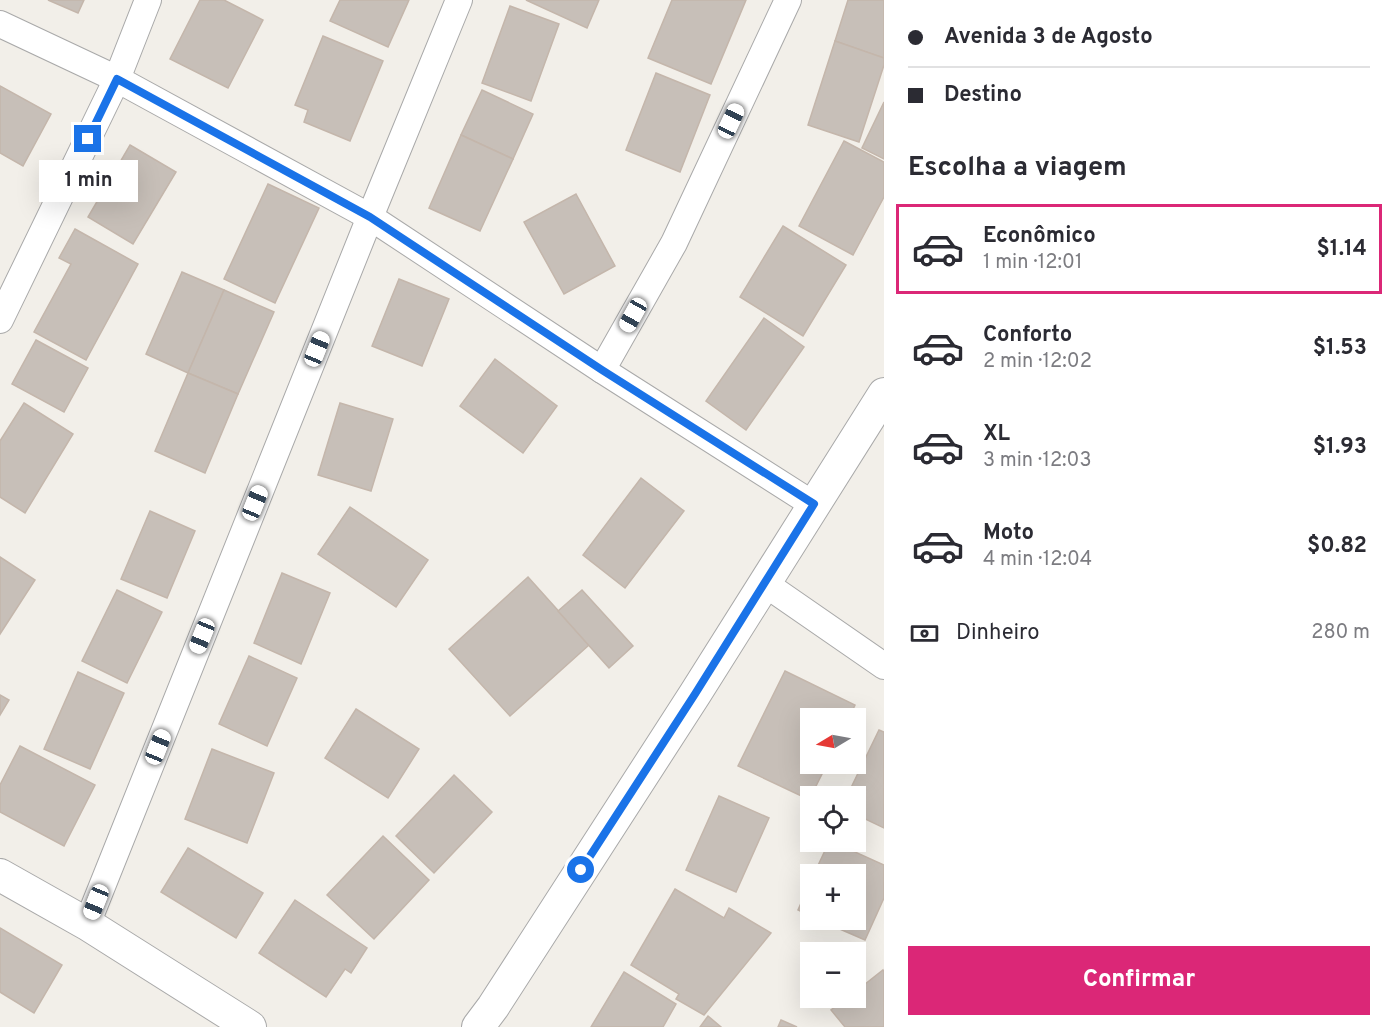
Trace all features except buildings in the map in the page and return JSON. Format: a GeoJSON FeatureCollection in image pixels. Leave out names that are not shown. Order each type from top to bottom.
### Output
{"type":"FeatureCollection","features":[{"type":"Feature","properties":{"kind":"street"},"geometry":{"type":"LineString","coordinates":[[0,320],[117,79],[148,0]]}},
{"type":"Feature","properties":{"kind":"street"},"geometry":{"type":"LineString","coordinates":[[87,924],[459,0]]}},
{"type":"Feature","properties":{"kind":"street"},"geometry":{"type":"LineString","coordinates":[[602,370],[674,243],[788,0]]}},
{"type":"Feature","properties":{"kind":"street"},"geometry":{"type":"LineString","coordinates":[[0,24],[117,79],[370,217],[602,370],[814,504]]}},
{"type":"Feature","properties":{"kind":"street"},"geometry":{"type":"LineString","coordinates":[[478,1027],[695,694],[884,394]]}},
{"type":"Feature","properties":{"kind":"street"},"geometry":{"type":"LineString","coordinates":[[764,583],[884,666]]}},
{"type":"Feature","properties":{"kind":"street"},"geometry":{"type":"LineString","coordinates":[[0,874],[87,924],[250,1027]]}},
{"type":"Feature","properties":{"kind":"route"},"geometry":{"type":"LineString","coordinates":[[88,139],[117,79],[370,217],[602,370],[814,504],[581,870]]}}]}
